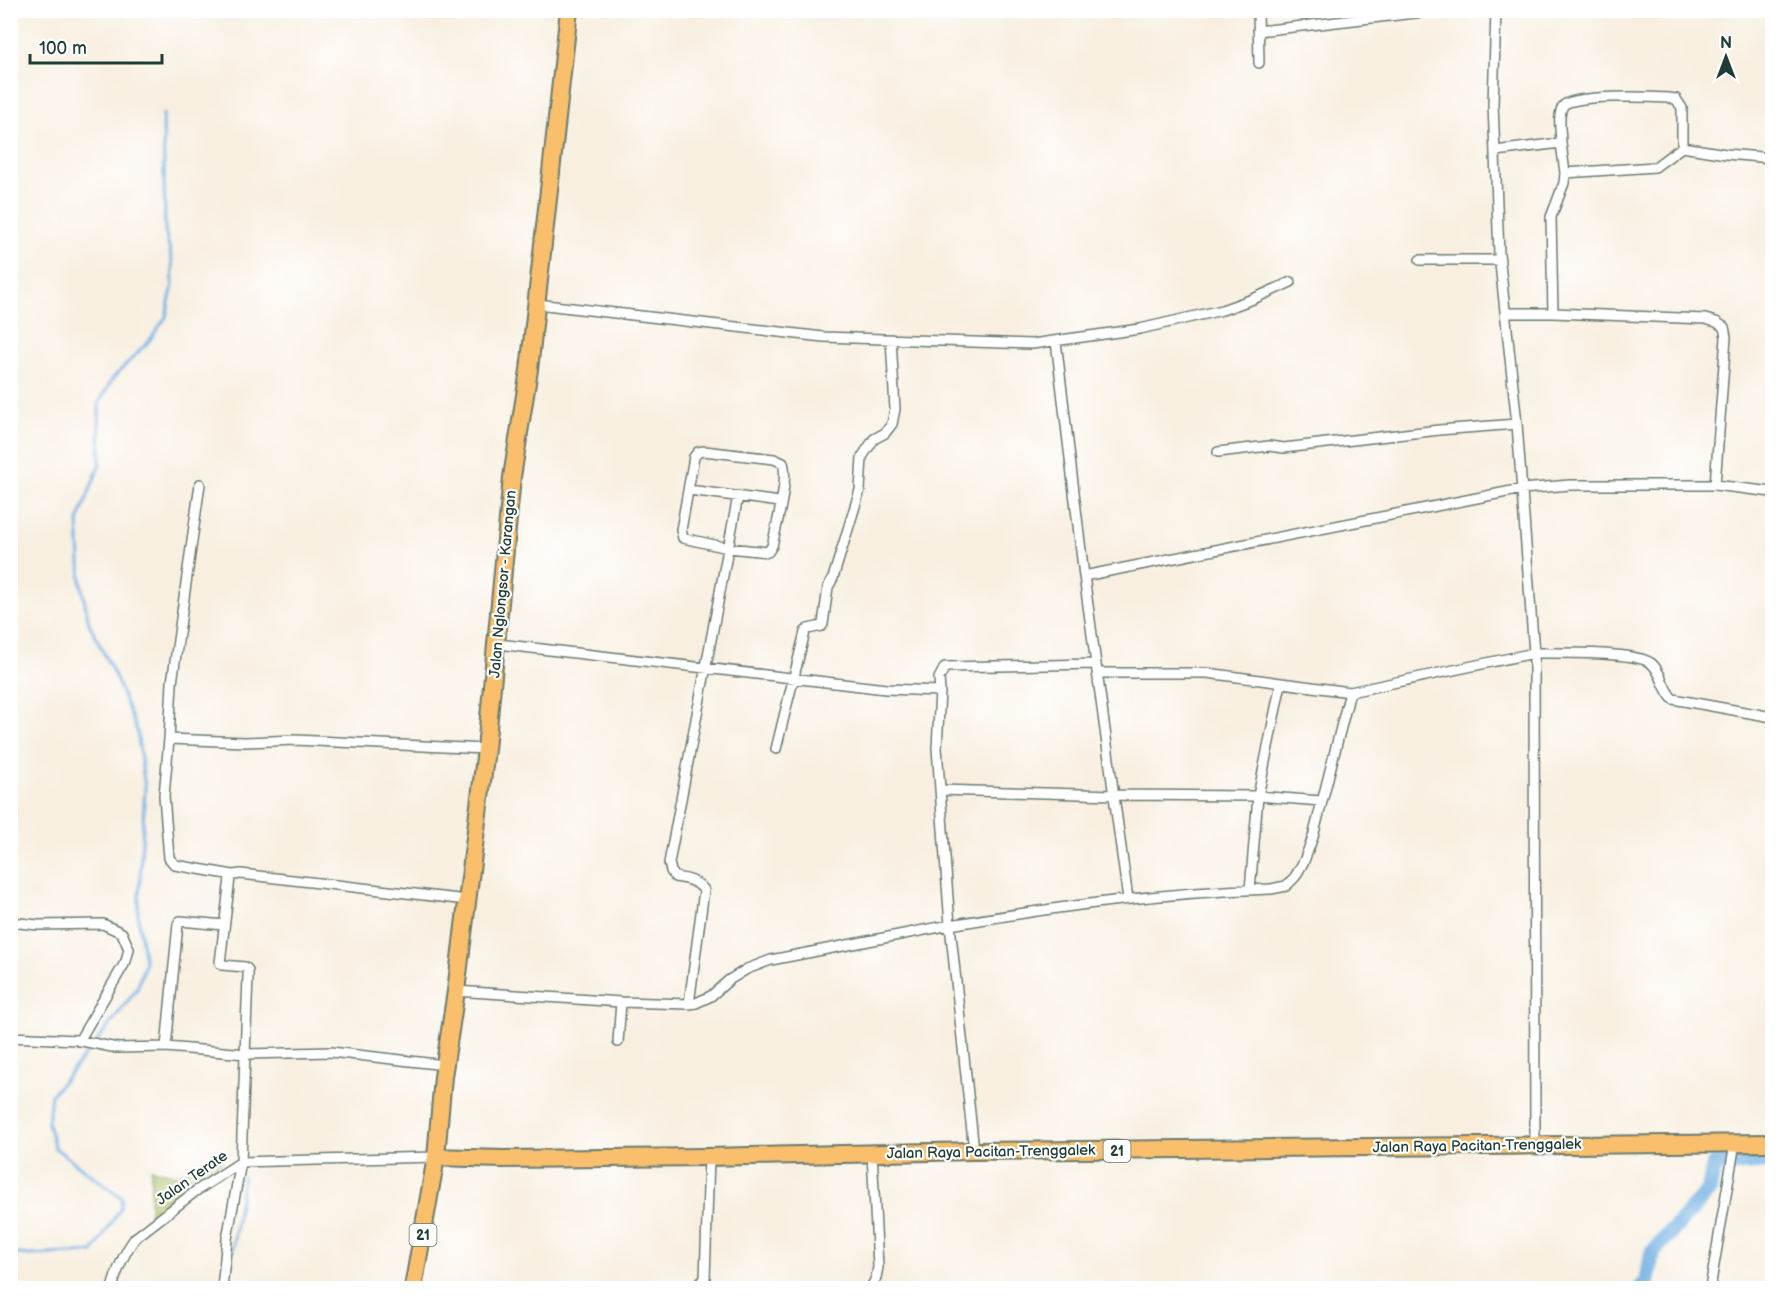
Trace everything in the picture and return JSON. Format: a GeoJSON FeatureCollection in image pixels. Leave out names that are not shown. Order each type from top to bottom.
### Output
{"type":"FeatureCollection","features":[{"type":"Feature","properties":{"kind":"highway","name":"Jalan Nglongsor - Karangan"},"geometry":{"type":"LineString","coordinates":[[436,1157],[445,1065],[486,749],[513,477],[537,304],[569,10]]}},
{"type":"Feature","properties":{"kind":"highway","name":"Jalan Raya Pacitan-Trenggalek"},"geometry":{"type":"LineString","coordinates":[[436,1157],[503,1159],[709,1157],[974,1151],[1535,1145],[1734,1150],[1773,1143]]}},
{"type":"Feature","properties":{"kind":"highway","name":"21"},"geometry":{"type":"LineString","coordinates":[[413,1288],[436,1157]]}},
{"type":"Feature","properties":{"kind":"street"},"geometry":{"type":"LineString","coordinates":[[1258,10],[1259,63]]}},
{"type":"Feature","properties":{"kind":"street"},"geometry":{"type":"LineString","coordinates":[[1258,31],[1441,10]]}},
{"type":"Feature","properties":{"kind":"street"},"geometry":{"type":"LineString","coordinates":[[1496,10],[1493,104],[1500,260],[1517,424],[1534,653],[1535,1145]]}},
{"type":"Feature","properties":{"kind":"street"},"geometry":{"type":"LineString","coordinates":[[1553,313],[1551,217],[1564,183],[1560,114],[1567,102],[1588,99],[1676,99],[1682,108],[1682,147]]}},
{"type":"Feature","properties":{"kind":"street"},"geometry":{"type":"LineString","coordinates":[[1495,152],[1561,143]]}},
{"type":"Feature","properties":{"kind":"street"},"geometry":{"type":"LineString","coordinates":[[1565,172],[1655,167],[1682,147],[1773,158]]}},
{"type":"Feature","properties":{"kind":"street"},"geometry":{"type":"LineString","coordinates":[[1420,260],[1500,260]]}},
{"type":"Feature","properties":{"kind":"street"},"geometry":{"type":"LineString","coordinates":[[537,304],[824,337],[1032,344],[1140,329],[1222,310],[1247,302],[1291,282]]}},
{"type":"Feature","properties":{"kind":"street"},"geometry":{"type":"LineString","coordinates":[[1504,313],[1705,319],[1724,327],[1726,337],[1715,486]]}},
{"type":"Feature","properties":{"kind":"street"},"geometry":{"type":"LineString","coordinates":[[776,749],[805,632],[823,624],[828,587],[833,578],[860,490],[862,457],[874,439],[885,434],[892,424],[895,409],[891,339]]}},
{"type":"Feature","properties":{"kind":"street"},"geometry":{"type":"LineString","coordinates":[[1056,341],[1084,576],[1128,899]]}},
{"type":"Feature","properties":{"kind":"street"},"geometry":{"type":"LineString","coordinates":[[1218,452],[1269,446],[1284,448],[1439,430],[1517,424]]}},
{"type":"Feature","properties":{"kind":"street"},"geometry":{"type":"LineString","coordinates":[[698,452],[774,459],[783,463],[780,502],[771,550],[763,552],[728,548],[682,538],[681,530],[694,457],[698,452]]}},
{"type":"Feature","properties":{"kind":"street"},"geometry":{"type":"LineString","coordinates":[[200,484],[172,682],[164,796],[169,858],[175,865],[233,875],[241,874],[467,900]]}},
{"type":"Feature","properties":{"kind":"street"},"geometry":{"type":"LineString","coordinates":[[1084,576],[1522,489],[1570,485],[1715,486],[1773,492]]}},
{"type":"Feature","properties":{"kind":"street"},"geometry":{"type":"LineString","coordinates":[[689,490],[780,502]]}},
{"type":"Feature","properties":{"kind":"street"},"geometry":{"type":"LineString","coordinates":[[689,1004],[704,890],[690,879],[675,877],[670,871],[669,863],[738,496]]}},
{"type":"Feature","properties":{"kind":"street"},"geometry":{"type":"LineString","coordinates":[[498,644],[886,688],[940,692]]}},
{"type":"Feature","properties":{"kind":"street"},"geometry":{"type":"LineString","coordinates":[[974,1151],[950,925],[937,748],[939,678],[945,667],[1207,673],[1350,692],[1534,653],[1595,654],[1644,659],[1655,667],[1668,694],[1673,699],[1773,717]]}},
{"type":"Feature","properties":{"kind":"street"},"geometry":{"type":"LineString","coordinates":[[1250,890],[1258,796],[1281,683]]}},
{"type":"Feature","properties":{"kind":"street"},"geometry":{"type":"LineString","coordinates":[[456,991],[689,1004],[711,996],[729,980],[747,969],[771,960],[1036,910],[1128,899],[1286,886],[1295,877],[1304,861],[1313,837],[1350,692]]}},
{"type":"Feature","properties":{"kind":"street"},"geometry":{"type":"LineString","coordinates":[[169,739],[244,742],[295,740],[486,749]]}},
{"type":"Feature","properties":{"kind":"street"},"geometry":{"type":"LineString","coordinates":[[940,790],[1258,796],[1321,801]]}},
{"type":"Feature","properties":{"kind":"street"},"geometry":{"type":"LineString","coordinates":[[222,1288],[227,1239],[241,1162],[246,1054],[248,970],[245,967],[220,963],[229,882],[233,875]]}},
{"type":"Feature","properties":{"kind":"street"},"geometry":{"type":"LineString","coordinates":[[166,1047],[167,1014],[178,924],[180,921],[224,925]]}},
{"type":"Feature","properties":{"kind":"street"},"geometry":{"type":"LineString","coordinates":[[10,922],[38,925],[103,924],[122,933],[129,949],[126,961],[81,1042]]}},
{"type":"Feature","properties":{"kind":"street"},"geometry":{"type":"LineString","coordinates":[[618,1042],[621,1002]]}},
{"type":"Feature","properties":{"kind":"street"},"geometry":{"type":"LineString","coordinates":[[10,1036],[81,1042],[114,1048],[166,1047],[246,1054],[332,1052],[445,1065]]}},
{"type":"Feature","properties":{"kind":"street"},"geometry":{"type":"LineString","coordinates":[[1710,1288],[1734,1150]]}},
{"type":"Feature","properties":{"kind":"street"},"geometry":{"type":"LineString","coordinates":[[871,1288],[878,1267],[872,1153]]}},
{"type":"Feature","properties":{"kind":"street","name":"Jalan Terate"},"geometry":{"type":"LineString","coordinates":[[112,1288],[116,1274],[135,1238],[196,1191],[241,1162],[436,1157]]}},
{"type":"Feature","properties":{"kind":"street"},"geometry":{"type":"LineString","coordinates":[[693,1288],[705,1279],[709,1157]]}},
{"type":"Feature","properties":{"kind":"green space"},"geometry":{"type":"Polygon","coordinates":[[[222,1161],[210,1176],[150,1217],[151,1169],[177,1175],[203,1163],[222,1161]]]}},
{"type":"Feature","properties":{"kind":"waterway"},"geometry":{"type":"LineString","coordinates":[[97,1041],[137,989],[145,963],[138,917],[145,788],[137,731],[115,676],[89,623],[81,583],[78,521],[100,464],[99,403],[113,378],[149,341],[166,317],[173,284],[172,260],[165,231],[163,114]]}},
{"type":"Feature","properties":{"kind":"waterway"},"geometry":{"type":"LineString","coordinates":[[10,1253],[29,1255],[93,1252],[120,1209],[122,1198],[55,1148],[48,1124],[51,1095],[93,1046]]}},
{"type":"Feature","properties":{"kind":"waterway"},"geometry":{"type":"LineString","coordinates":[[1641,1288],[1647,1283],[1652,1253],[1709,1190],[1714,1165],[1772,1161]]}},
{"type":"Feature","properties":{"kind":"waterway"},"geometry":{"type":"LineString","coordinates":[[227,1288],[243,1177]]}}]}
